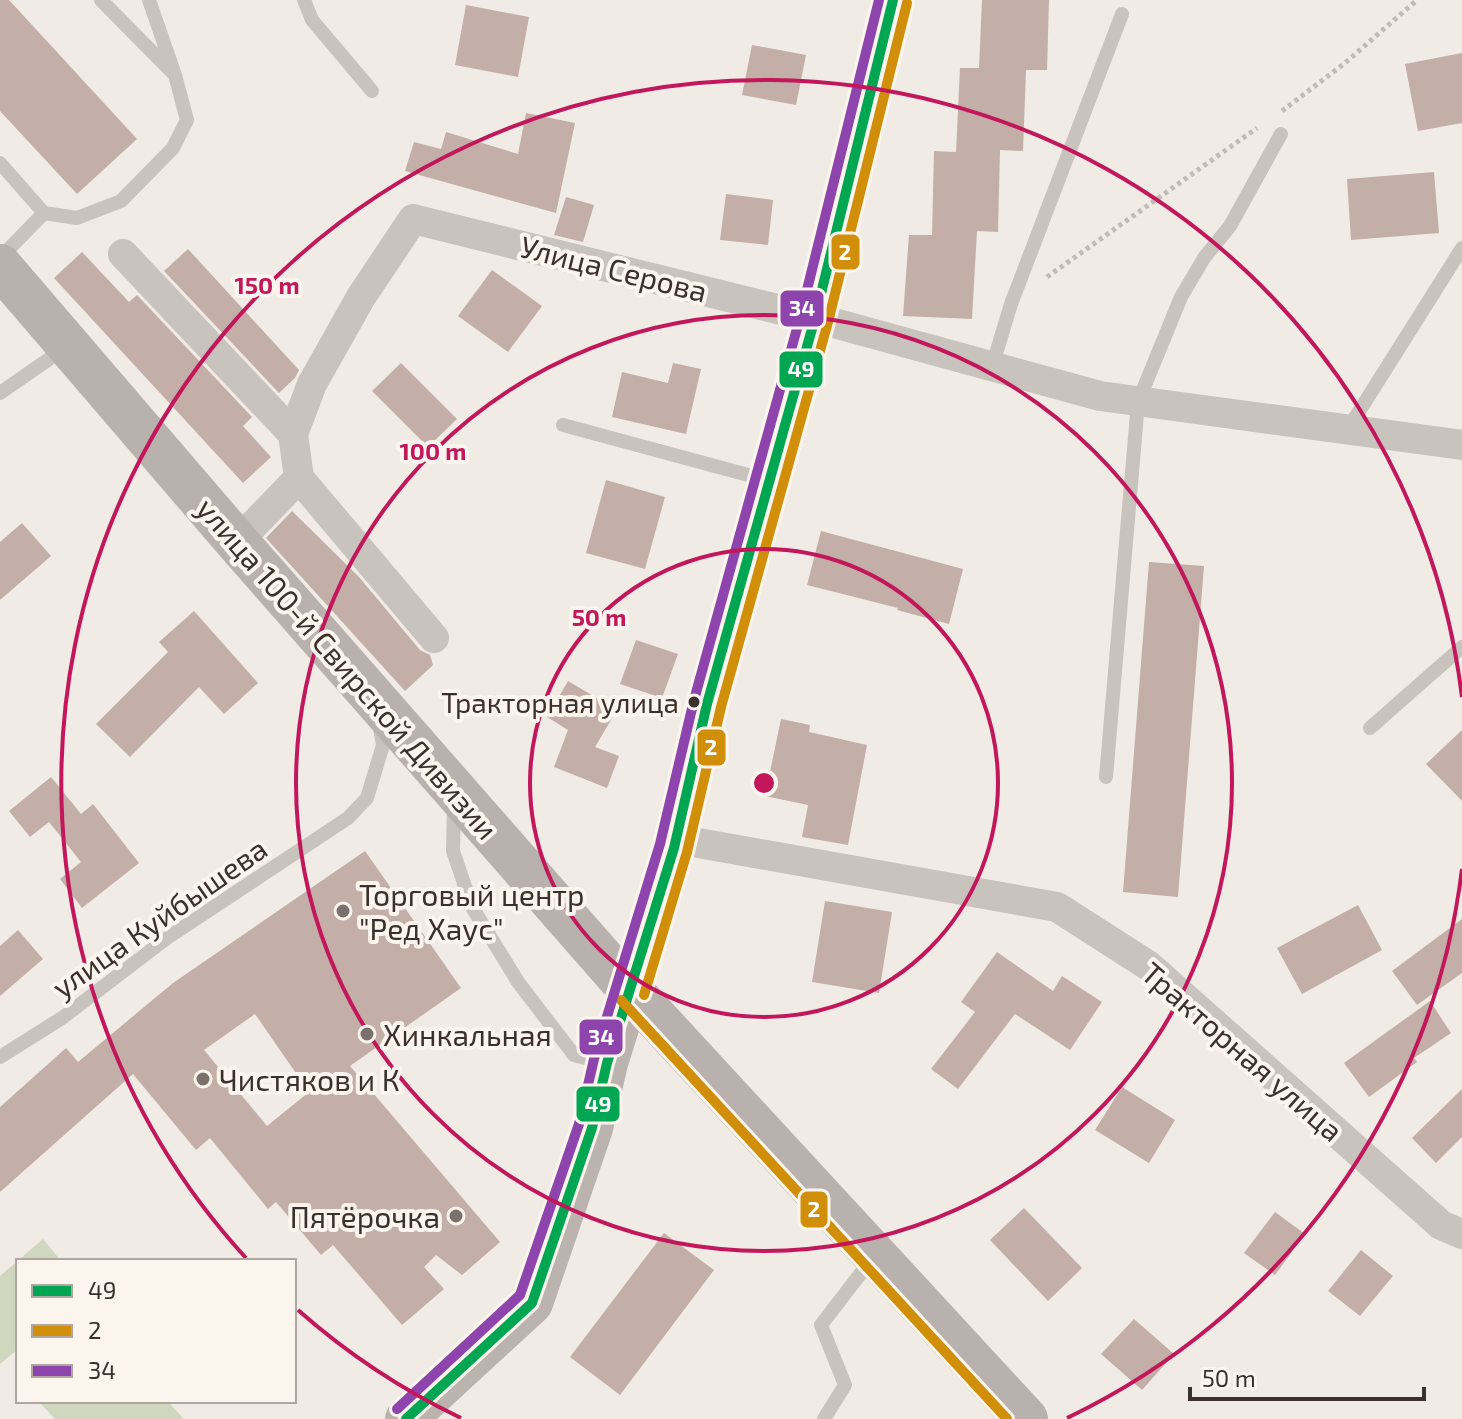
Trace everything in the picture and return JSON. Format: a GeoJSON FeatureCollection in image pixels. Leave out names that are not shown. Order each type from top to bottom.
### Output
{"type":"FeatureCollection","features":[{"type":"Feature","properties":{"kind":"main road","name":"улица 100-й Свирской Дивизии"},"geometry":{"type":"LineString","coordinates":[[0,266],[237,542],[631,991],[1026,1419]]}},
{"type":"Feature","properties":{"kind":"street"},"geometry":{"type":"LineString","coordinates":[[406,1419],[532,1303],[598,1112],[607,1063],[676,839],[707,704],[815,318],[893,0]]}},
{"type":"Feature","properties":{"kind":"street","name":"Улица Серова"},"geometry":{"type":"LineString","coordinates":[[293,434],[312,384],[361,297],[413,219],[815,318]]}},
{"type":"Feature","properties":{"kind":"street"},"geometry":{"type":"LineString","coordinates":[[123,254],[293,434],[299,478],[434,638]]}},
{"type":"Feature","properties":{"kind":"street"},"geometry":{"type":"LineString","coordinates":[[815,318],[1100,396],[1462,445]]}},
{"type":"Feature","properties":{"kind":"street"},"geometry":{"type":"LineString","coordinates":[[237,542],[299,478]]}},
{"type":"Feature","properties":{"kind":"street","name":"Тракторная улица"},"geometry":{"type":"LineString","coordinates":[[676,839],[1057,907],[1149,966],[1441,1225],[1462,1234]]}},
{"type":"Feature","properties":{"kind":"lane"},"geometry":{"type":"LineString","coordinates":[[101,0],[175,75]]}},
{"type":"Feature","properties":{"kind":"lane"},"geometry":{"type":"LineString","coordinates":[[0,163],[44,213],[77,218],[121,201],[173,148],[187,120],[149,0]]}},
{"type":"Feature","properties":{"kind":"lane"},"geometry":{"type":"LineString","coordinates":[[304,0],[312,20],[372,91]]}},
{"type":"Feature","properties":{"kind":"lane"},"geometry":{"type":"LineString","coordinates":[[992,367],[1011,304],[1122,14]]}},
{"type":"Feature","properties":{"kind":"lane"},"geometry":{"type":"LineString","coordinates":[[1106,777],[1138,402],[1181,297],[1204,258],[1230,226],[1281,134]]}},
{"type":"Feature","properties":{"kind":"lane"},"geometry":{"type":"LineString","coordinates":[[0,258],[44,213]]}},
{"type":"Feature","properties":{"kind":"lane"},"geometry":{"type":"LineString","coordinates":[[1348,430],[1462,248]]}},
{"type":"Feature","properties":{"kind":"lane"},"geometry":{"type":"LineString","coordinates":[[0,393],[68,346]]}},
{"type":"Feature","properties":{"kind":"lane"},"geometry":{"type":"LineString","coordinates":[[563,425],[769,481]]}},
{"type":"Feature","properties":{"kind":"lane"},"geometry":{"type":"LineString","coordinates":[[1370,728],[1462,647]]}},
{"type":"Feature","properties":{"kind":"lane","name":"улица Куйбышева"},"geometry":{"type":"LineString","coordinates":[[0,1057],[62,1018],[167,938],[348,818],[367,798],[383,745],[375,699]]}},
{"type":"Feature","properties":{"kind":"lane"},"geometry":{"type":"LineString","coordinates":[[454,790],[453,851],[472,907],[518,982],[574,1055],[607,1063]]}},
{"type":"Feature","properties":{"kind":"lane"},"geometry":{"type":"LineString","coordinates":[[824,1419],[845,1385],[821,1325],[874,1257]]}},
{"type":"Feature","properties":{"kind":"path"},"geometry":{"type":"LineString","coordinates":[[1274,117],[1299,100],[1417,0]]}},
{"type":"Feature","properties":{"kind":"path"},"geometry":{"type":"LineString","coordinates":[[1011,304],[1262,125]]}},
{"type":"Feature","properties":{"kind":"green space"},"geometry":{"type":"Polygon","coordinates":[[[43,1239],[59,1259],[20,1259],[43,1239]]]}},
{"type":"Feature","properties":{"kind":"green space"},"geometry":{"type":"Polygon","coordinates":[[[16,1262],[16,1351],[0,1364],[0,1276],[16,1262]]]}},
{"type":"Feature","properties":{"kind":"green space"},"geometry":{"type":"Polygon","coordinates":[[[40,1403],[169,1403],[184,1419],[55,1419],[40,1403]]]}},
{"type":"Feature","properties":{"kind":"building"},"geometry":{"type":"Polygon","coordinates":[[[0,0],[9,0],[137,139],[77,194],[0,111],[0,0]]]}},
{"type":"Feature","properties":{"kind":"building"},"geometry":{"type":"Polygon","coordinates":[[[982,0],[1049,0],[1047,70],[1026,70],[1023,151],[1000,150],[998,232],[977,231],[972,319],[903,316],[909,235],[932,235],[934,151],[956,152],[960,68],[979,68],[982,0]]]}},
{"type":"Feature","properties":{"kind":"building"},"geometry":{"type":"Polygon","coordinates":[[[466,5],[529,17],[518,77],[455,65],[466,5]]]}},
{"type":"Feature","properties":{"kind":"building"},"geometry":{"type":"Polygon","coordinates":[[[752,45],[806,55],[796,105],[742,95],[752,45]]]}},
{"type":"Feature","properties":{"kind":"building"},"geometry":{"type":"Polygon","coordinates":[[[1462,53],[1462,123],[1418,131],[1405,64],[1462,53]]]}},
{"type":"Feature","properties":{"kind":"building"},"geometry":{"type":"Polygon","coordinates":[[[526,113],[575,123],[556,213],[405,171],[414,142],[441,149],[446,132],[518,154],[526,113]]]}},
{"type":"Feature","properties":{"kind":"building"},"geometry":{"type":"Polygon","coordinates":[[[1434,172],[1439,233],[1351,240],[1347,179],[1434,172]]]}},
{"type":"Feature","properties":{"kind":"building"},"geometry":{"type":"Polygon","coordinates":[[[726,194],[773,200],[768,245],[720,240],[726,194]]]}},
{"type":"Feature","properties":{"kind":"building"},"geometry":{"type":"Polygon","coordinates":[[[566,197],[594,205],[583,242],[554,235],[566,197]]]}},
{"type":"Feature","properties":{"kind":"building"},"geometry":{"type":"Polygon","coordinates":[[[188,249],[299,370],[279,393],[164,271],[188,249]]]}},
{"type":"Feature","properties":{"kind":"building"},"geometry":{"type":"Polygon","coordinates":[[[82,252],[129,302],[137,295],[252,417],[243,426],[271,457],[243,483],[54,278],[82,252]]]}},
{"type":"Feature","properties":{"kind":"building"},"geometry":{"type":"Polygon","coordinates":[[[492,270],[542,306],[508,352],[458,316],[492,270]]]}},
{"type":"Feature","properties":{"kind":"building"},"geometry":{"type":"Polygon","coordinates":[[[401,363],[457,419],[428,447],[372,391],[401,363]]]}},
{"type":"Feature","properties":{"kind":"building"},"geometry":{"type":"Polygon","coordinates":[[[673,363],[701,369],[686,434],[612,417],[622,372],[668,383],[673,363]]]}},
{"type":"Feature","properties":{"kind":"building"},"geometry":{"type":"Polygon","coordinates":[[[606,480],[665,497],[645,569],[586,553],[606,480]]]}},
{"type":"Feature","properties":{"kind":"building"},"geometry":{"type":"Polygon","coordinates":[[[292,511],[359,577],[420,650],[430,655],[433,665],[405,691],[266,538],[292,511]]]}},
{"type":"Feature","properties":{"kind":"building"},"geometry":{"type":"Polygon","coordinates":[[[22,523],[51,556],[0,600],[0,542],[22,523]]]}},
{"type":"Feature","properties":{"kind":"building"},"geometry":{"type":"Polygon","coordinates":[[[821,531],[963,569],[949,624],[807,585],[821,531]]]}},
{"type":"Feature","properties":{"kind":"building"},"geometry":{"type":"Polygon","coordinates":[[[1149,562],[1204,566],[1178,897],[1123,892],[1149,562]]]}},
{"type":"Feature","properties":{"kind":"building"},"geometry":{"type":"Polygon","coordinates":[[[194,611],[258,683],[224,714],[199,687],[130,757],[96,724],[168,652],[159,642],[194,611]]]}},
{"type":"Feature","properties":{"kind":"building"},"geometry":{"type":"Polygon","coordinates":[[[636,640],[678,654],[662,698],[620,684],[636,640]]]}},
{"type":"Feature","properties":{"kind":"building"},"geometry":{"type":"Polygon","coordinates":[[[568,681],[617,710],[595,747],[619,756],[607,788],[554,767],[568,730],[547,717],[568,681]]]}},
{"type":"Feature","properties":{"kind":"building"},"geometry":{"type":"Polygon","coordinates":[[[781,719],[810,725],[809,732],[867,745],[848,845],[802,837],[808,805],[765,796],[781,719]]]}},
{"type":"Feature","properties":{"kind":"building"},"geometry":{"type":"Polygon","coordinates":[[[1462,730],[1462,801],[1426,764],[1462,730]]]}},
{"type":"Feature","properties":{"kind":"building"},"geometry":{"type":"Polygon","coordinates":[[[51,777],[81,814],[93,804],[139,863],[82,908],[60,879],[81,862],[49,822],[30,837],[9,811],[51,777]]]}},
{"type":"Feature","properties":{"kind":"building"},"geometry":{"type":"Polygon","coordinates":[[[365,851],[461,988],[350,1066],[500,1242],[462,1275],[436,1255],[424,1267],[444,1289],[402,1325],[333,1245],[321,1255],[276,1202],[268,1209],[210,1138],[196,1150],[133,1074],[0,1192],[0,1107],[66,1048],[78,1062],[173,983],[365,851]],[[255,1014],[204,1050],[267,1126],[309,1092],[255,1014]]]}},
{"type":"Feature","properties":{"kind":"building"},"geometry":{"type":"Polygon","coordinates":[[[825,901],[892,912],[879,993],[812,982],[825,901]]]}},
{"type":"Feature","properties":{"kind":"building"},"geometry":{"type":"Polygon","coordinates":[[[1358,905],[1382,950],[1302,994],[1277,948],[1358,905]]]}},
{"type":"Feature","properties":{"kind":"building"},"geometry":{"type":"Polygon","coordinates":[[[1462,919],[1462,973],[1417,1005],[1392,971],[1462,919]]]}},
{"type":"Feature","properties":{"kind":"building"},"geometry":{"type":"Polygon","coordinates":[[[18,930],[43,959],[0,996],[0,946],[18,930]]]}},
{"type":"Feature","properties":{"kind":"building"},"geometry":{"type":"Polygon","coordinates":[[[997,952],[1053,991],[1062,976],[1102,1002],[1070,1050],[1015,1014],[958,1089],[931,1069],[975,1012],[961,1002],[997,952]]]}},
{"type":"Feature","properties":{"kind":"building"},"geometry":{"type":"Polygon","coordinates":[[[1430,1001],[1451,1033],[1414,1058],[1417,1062],[1369,1097],[1344,1063],[1430,1001]]]}},
{"type":"Feature","properties":{"kind":"building"},"geometry":{"type":"Polygon","coordinates":[[[1122,1087],[1175,1120],[1149,1163],[1095,1130],[1122,1087]]]}},
{"type":"Feature","properties":{"kind":"building"},"geometry":{"type":"Polygon","coordinates":[[[1462,1089],[1462,1137],[1436,1163],[1412,1138],[1462,1089]]]}},
{"type":"Feature","properties":{"kind":"building"},"geometry":{"type":"Polygon","coordinates":[[[1024,1208],[1082,1268],[1048,1301],[990,1240],[1024,1208]]]}},
{"type":"Feature","properties":{"kind":"building"},"geometry":{"type":"Polygon","coordinates":[[[1275,1212],[1305,1234],[1275,1275],[1244,1253],[1275,1212]]]}},
{"type":"Feature","properties":{"kind":"building"},"geometry":{"type":"Polygon","coordinates":[[[664,1233],[714,1270],[620,1395],[570,1357],[664,1233]]]}},
{"type":"Feature","properties":{"kind":"building"},"geometry":{"type":"Polygon","coordinates":[[[1361,1250],[1393,1276],[1360,1316],[1328,1291],[1361,1250]]]}},
{"type":"Feature","properties":{"kind":"building"},"geometry":{"type":"Polygon","coordinates":[[[1134,1319],[1174,1354],[1142,1390],[1101,1354],[1134,1319]]]}},
{"type":"Feature","properties":{"kind":"transit line","name":"34"},"geometry":{"type":"LineString","coordinates":[[397,1409],[520,1295],[579,1124],[594,1059],[660,844],[694,700],[801,314],[879,0]]}},
{"type":"Feature","properties":{"kind":"transit line","name":"49"},"geometry":{"type":"LineString","coordinates":[[406,1419],[532,1303],[592,1128],[607,1063],[674,848],[707,704],[815,318],[893,0]]}},
{"type":"Feature","properties":{"kind":"transit line","name":"2"},"geometry":{"type":"LineString","coordinates":[[644,995],[687,852],[721,707],[828,322],[907,3]]}},
{"type":"Feature","properties":{"kind":"transit line","name":"2"},"geometry":{"type":"LineString","coordinates":[[621,1000],[1007,1419]]}},
{"type":"Feature","properties":{"kind":"place","name":"Тракторная улица"},"geometry":{"type":"Point","coordinates":[694,702]}},
{"type":"Feature","properties":{"kind":"place","name":"Торговый центр \"Ред Хаус\""},"geometry":{"type":"Point","coordinates":[343,911]}},
{"type":"Feature","properties":{"kind":"place","name":"Хинкальная"},"geometry":{"type":"Point","coordinates":[367,1034]}},
{"type":"Feature","properties":{"kind":"place","name":"Чистяков и К"},"geometry":{"type":"Point","coordinates":[203,1079]}},
{"type":"Feature","properties":{"kind":"place","name":"Пятёрочка"},"geometry":{"type":"Point","coordinates":[456,1216]}}]}
